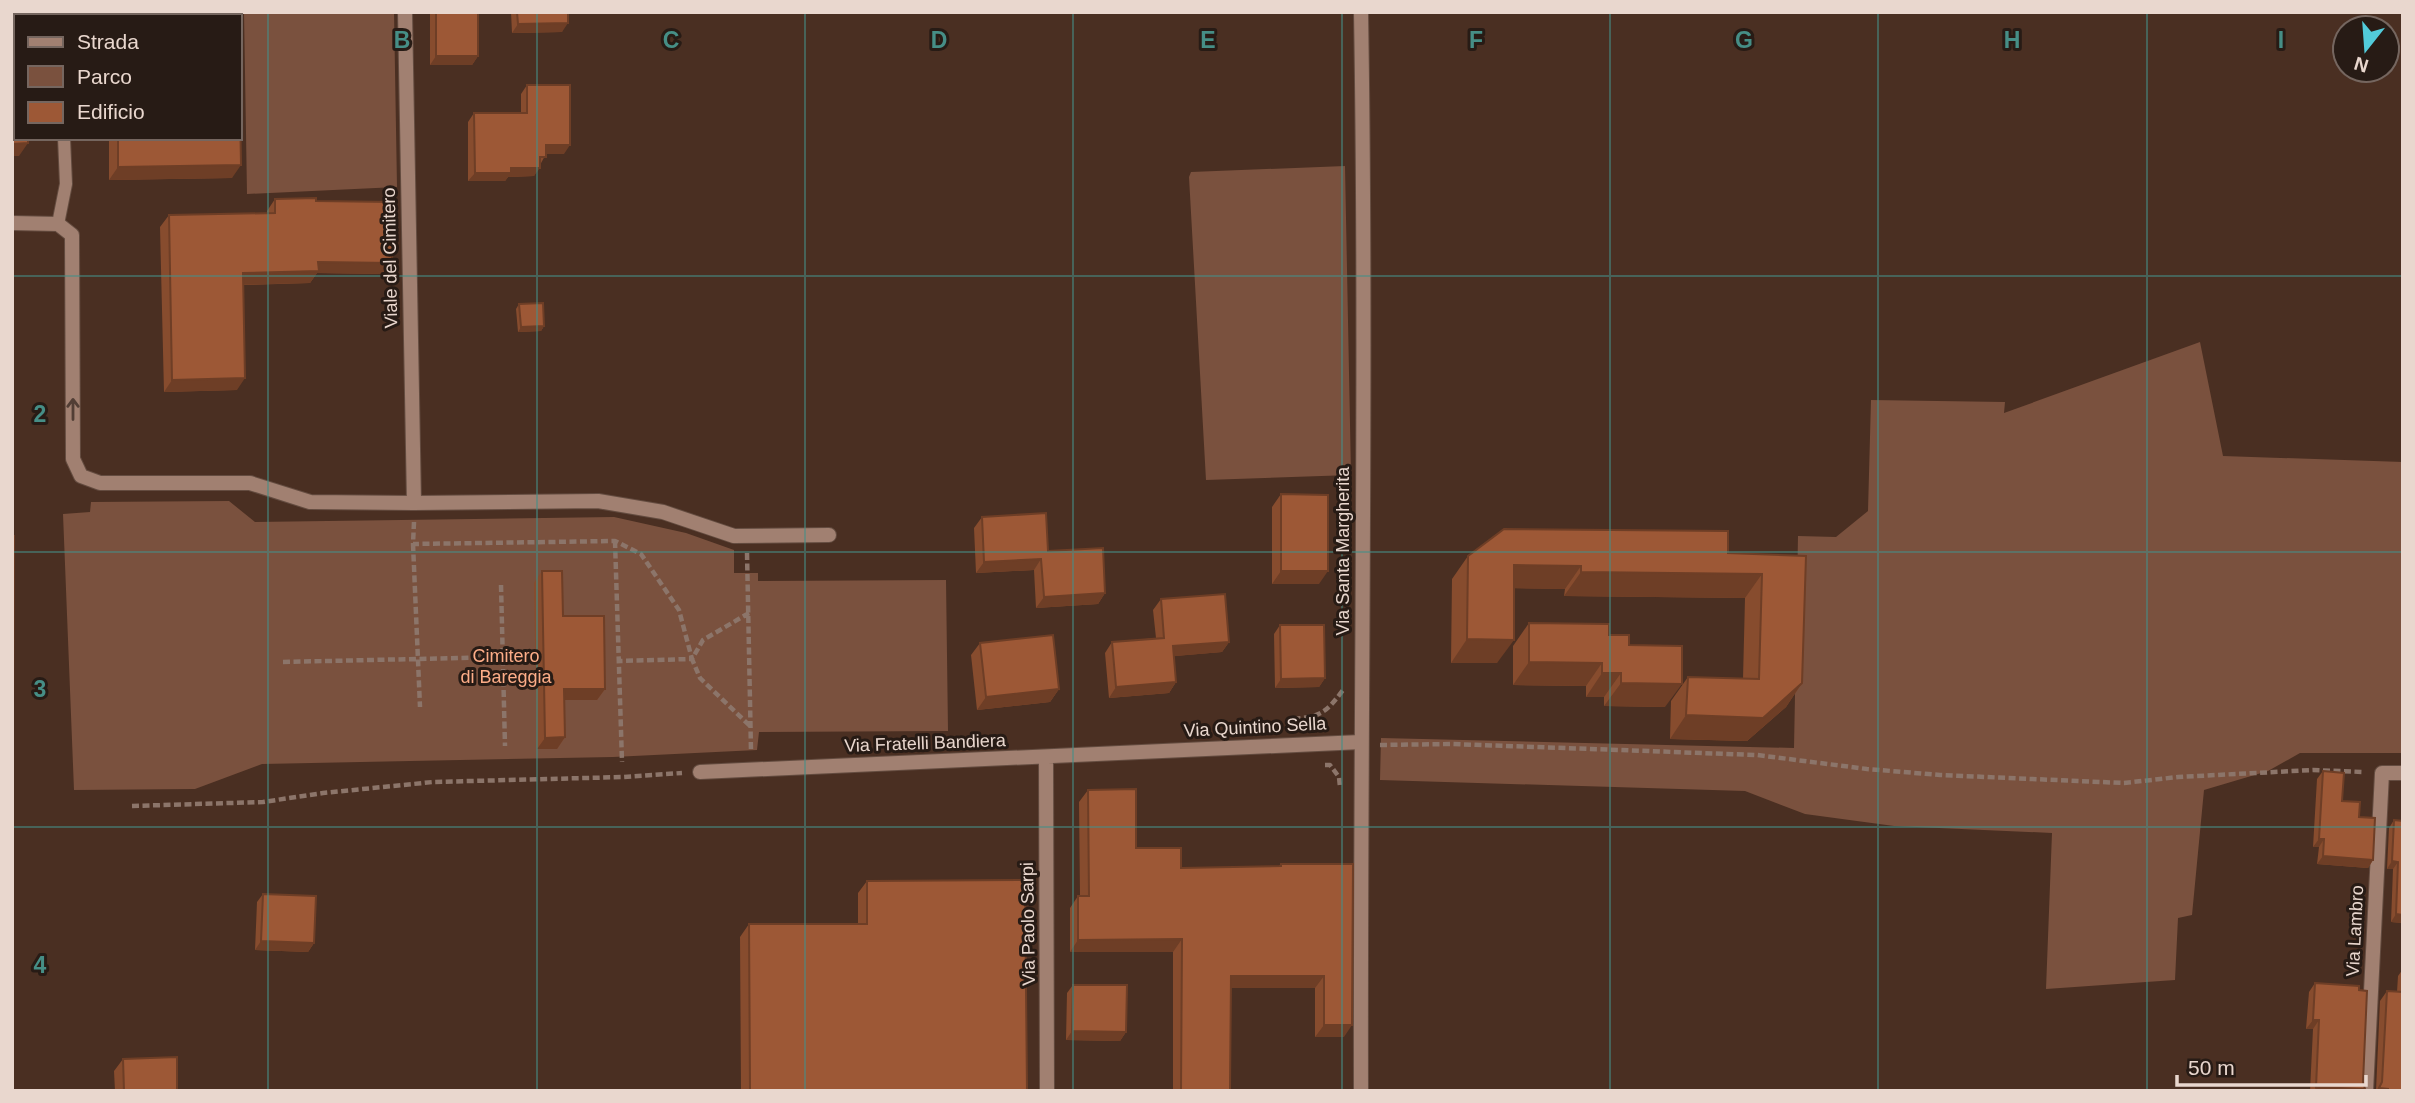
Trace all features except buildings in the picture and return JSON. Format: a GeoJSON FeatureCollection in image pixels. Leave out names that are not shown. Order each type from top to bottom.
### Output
{"type":"FeatureCollection","features":[{"type":"Feature","properties":{"kind":"street","name":"Viale del Cimitero"},"geometry":{"type":"LineString","coordinates":[[405,12],[414,503]]}},
{"type":"Feature","properties":{"kind":"street","name":"Via Santa Margherita"},"geometry":{"type":"LineString","coordinates":[[1361,12],[1363,581],[1368,743],[1361,1091]]}},
{"type":"Feature","properties":{"kind":"street"},"geometry":{"type":"LineString","coordinates":[[19,223],[58,224],[72,235],[73,459],[81,476],[100,483],[250,484],[310,502],[597,501],[663,512],[734,536],[829,535]]}},
{"type":"Feature","properties":{"kind":"street","name":"Via Quintino Sella"},"geometry":{"type":"LineString","coordinates":[[1151,752],[1368,743]]}},
{"type":"Feature","properties":{"kind":"street","name":"Via Fratelli Bandiera"},"geometry":{"type":"LineString","coordinates":[[700,772],[1151,752]]}},
{"type":"Feature","properties":{"kind":"street","name":"Via Paolo Sarpi"},"geometry":{"type":"LineString","coordinates":[[1046,757],[1047,1091]]}},
{"type":"Feature","properties":{"kind":"street"},"geometry":{"type":"LineString","coordinates":[[2382,773],[2403,773]]}},
{"type":"Feature","properties":{"kind":"street","name":"Via Lambro"},"geometry":{"type":"LineString","coordinates":[[2366,1091],[2382,773]]}},
{"type":"Feature","properties":{"kind":"lane"},"geometry":{"type":"LineString","coordinates":[[58,224],[66,184],[64,140]]}},
{"type":"Feature","properties":{"kind":"path"},"geometry":{"type":"LineString","coordinates":[[414,503],[420,707]]}},
{"type":"Feature","properties":{"kind":"path"},"geometry":{"type":"LineString","coordinates":[[747,536],[752,769]]}},
{"type":"Feature","properties":{"kind":"path"},"geometry":{"type":"LineString","coordinates":[[414,544],[615,541],[640,554],[679,610],[700,678],[751,726]]}},
{"type":"Feature","properties":{"kind":"path"},"geometry":{"type":"LineString","coordinates":[[615,541],[622,762]]}},
{"type":"Feature","properties":{"kind":"path"},"geometry":{"type":"LineString","coordinates":[[501,585],[505,747]]}},
{"type":"Feature","properties":{"kind":"path"},"geometry":{"type":"LineString","coordinates":[[692,659],[703,640],[749,613]]}},
{"type":"Feature","properties":{"kind":"path"},"geometry":{"type":"LineString","coordinates":[[283,662],[503,657]]}},
{"type":"Feature","properties":{"kind":"path"},"geometry":{"type":"LineString","coordinates":[[619,661],[692,659]]}},
{"type":"Feature","properties":{"kind":"path"},"geometry":{"type":"LineString","coordinates":[[1292,745],[1292,719],[1314,718],[1332,705],[1343,689]]}},
{"type":"Feature","properties":{"kind":"path"},"geometry":{"type":"LineString","coordinates":[[1368,743],[1757,755],[1940,775],[2124,783],[2178,777],[2313,771],[2382,773]]}},
{"type":"Feature","properties":{"kind":"path"},"geometry":{"type":"LineString","coordinates":[[132,806],[263,802],[433,782],[624,777],[700,772]]}},
{"type":"Feature","properties":{"kind":"green space"},"geometry":{"type":"Polygon","coordinates":[[[244,12],[394,12],[397,187],[247,194],[244,12]]]}},
{"type":"Feature","properties":{"kind":"green space"},"geometry":{"type":"Polygon","coordinates":[[[1345,166],[1351,475],[1206,480],[1189,177],[1191,172],[1345,166]]]}},
{"type":"Feature","properties":{"kind":"green space"},"geometry":{"type":"Polygon","coordinates":[[[2200,342],[2223,456],[2403,462],[2403,753],[2300,753],[2268,771],[2204,790],[2192,915],[2178,918],[2175,980],[2046,989],[2052,833],[1894,826],[1805,814],[1745,791],[1380,780],[1381,738],[1794,748],[1798,536],[1836,537],[1868,511],[1871,400],[2005,402],[2004,413],[2200,342]]]}},
{"type":"Feature","properties":{"kind":"green space","name":"Cimitero di Bareggia"},"geometry":{"type":"Polygon","coordinates":[[[229,501],[255,522],[614,517],[686,533],[734,550],[734,573],[758,573],[758,581],[946,580],[948,731],[759,732],[757,750],[613,757],[262,764],[195,789],[74,790],[63,514],[90,512],[91,502],[229,501]]]}}]}
